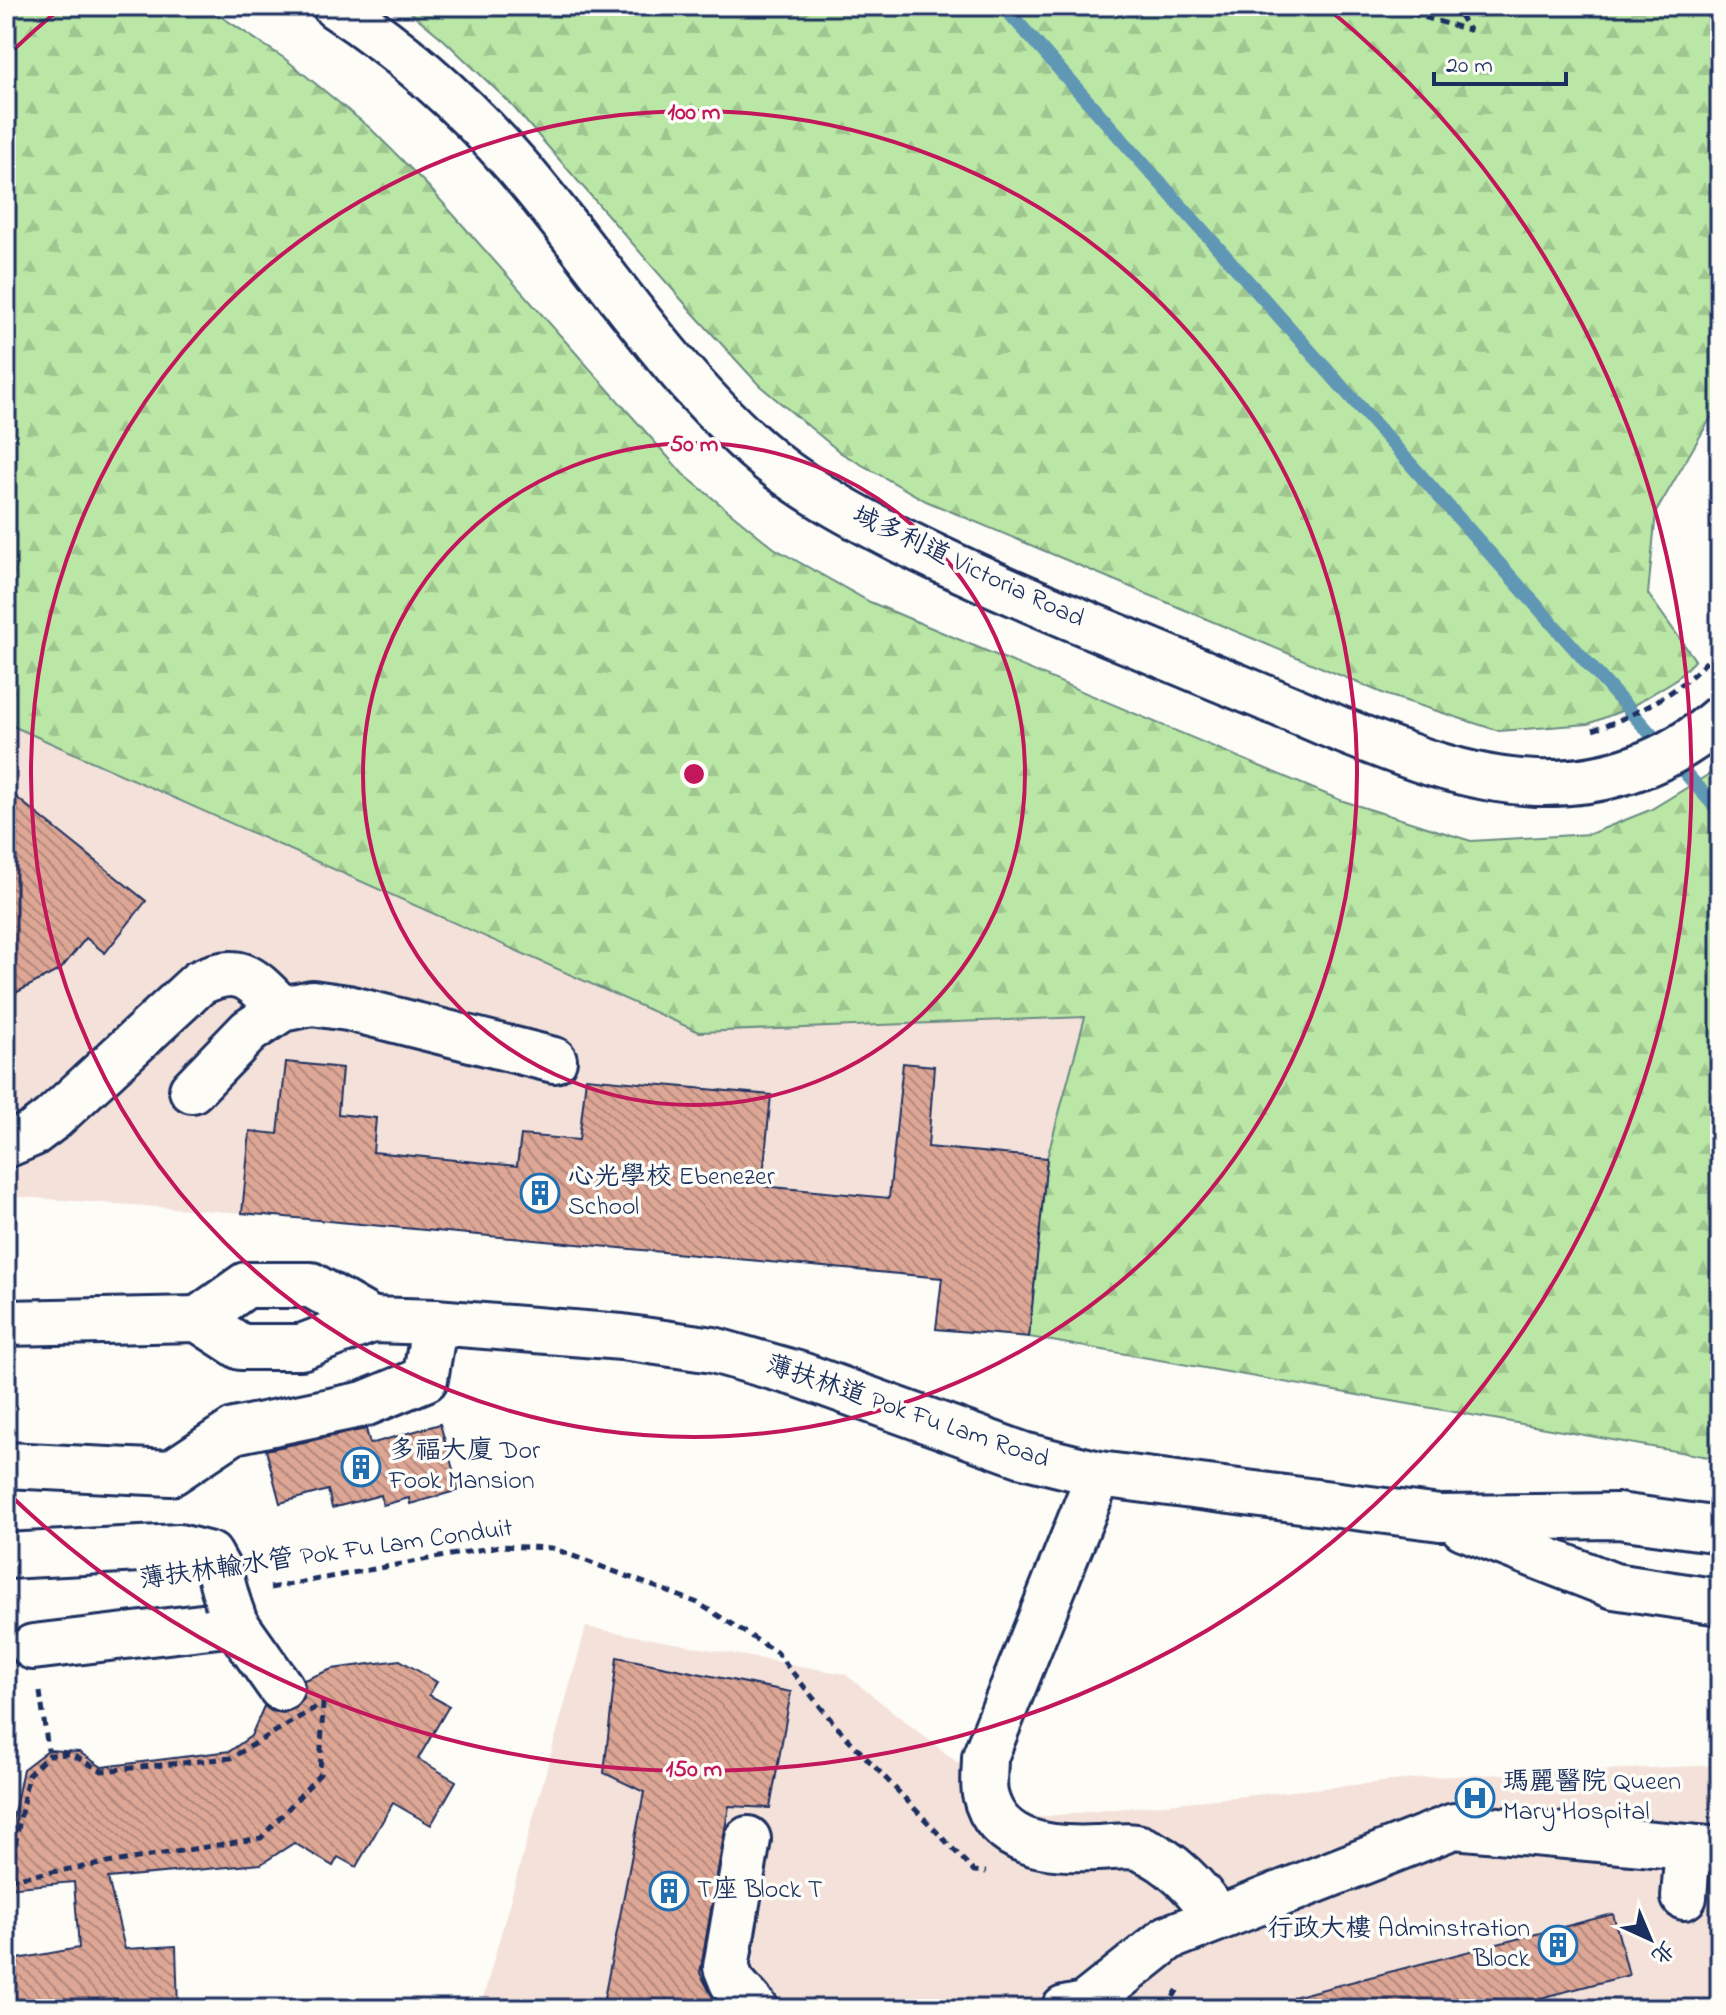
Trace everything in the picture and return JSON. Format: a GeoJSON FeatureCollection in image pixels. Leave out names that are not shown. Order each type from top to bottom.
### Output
{"type":"FeatureCollection","features":[{"type":"Feature","properties":{"kind":"main road","name":"域多利道 Victoria Road"},"geometry":{"type":"LineString","coordinates":[[335,6],[406,56],[478,122],[528,179],[677,368],[719,414],[758,451],[794,478],[862,520],[999,587],[1378,745],[1492,779],[1578,782],[1616,776],[1650,764],[1674,751],[1720,718]]}},
{"type":"Feature","properties":{"kind":"main road"},"geometry":{"type":"LineString","coordinates":[[6,1145],[32,1134],[52,1119],[199,983],[219,973],[241,973],[282,1009]]}},
{"type":"Feature","properties":{"kind":"main road"},"geometry":{"type":"LineString","coordinates":[[192,1090],[249,1031],[282,1009],[312,1003],[348,1008],[554,1060]]}},
{"type":"Feature","properties":{"kind":"main road","name":"薄扶林道 Pok Fu Lam Road"},"geometry":{"type":"LineString","coordinates":[[372,1320],[311,1285],[246,1285],[198,1319],[241,1347],[301,1347],[372,1320],[622,1337],[713,1350],[801,1375],[1023,1455],[1099,1474],[1440,1518],[1618,1516],[1720,1530]]}},
{"type":"Feature","properties":{"kind":"main road"},"geometry":{"type":"LineString","coordinates":[[6,1323],[198,1319]]}},
{"type":"Feature","properties":{"kind":"main road"},"geometry":{"type":"LineString","coordinates":[[6,1465],[171,1473],[234,1431],[364,1404],[425,1379],[435,1322]]}},
{"type":"Feature","properties":{"kind":"main road"},"geometry":{"type":"LineString","coordinates":[[1099,1474],[1046,1645],[985,1757],[984,1790],[990,1809],[1017,1839],[1078,1849],[1138,1847],[1179,1873],[1218,1917]]}},
{"type":"Feature","properties":{"kind":"main road","name":"薄扶林道 Pok Fu Lam Road"},"geometry":{"type":"LineString","coordinates":[[1440,1518],[1614,1586],[1720,1602]]}},
{"type":"Feature","properties":{"kind":"main road"},"geometry":{"type":"LineString","coordinates":[[6,1556],[179,1547],[210,1555],[237,1597],[281,1688]]}},
{"type":"Feature","properties":{"kind":"main road"},"geometry":{"type":"LineString","coordinates":[[33,1647],[237,1597]]}},
{"type":"Feature","properties":{"kind":"main road"},"geometry":{"type":"LineString","coordinates":[[1080,2008],[1168,1938],[1454,1826],[1704,1848],[1684,1897]]}},
{"type":"Feature","properties":{"kind":"main road"},"geometry":{"type":"LineString","coordinates":[[748,1839],[726,1967],[732,1982],[756,2009]]}},
{"type":"Feature","properties":{"kind":"path"},"geometry":{"type":"LineString","coordinates":[[1384,6],[1469,30],[1454,6]]}},
{"type":"Feature","properties":{"kind":"path"},"geometry":{"type":"LineString","coordinates":[[1592,731],[1651,706],[1683,685],[1720,646]]}},
{"type":"Feature","properties":{"kind":"path","name":"薄扶林輸水管 Pok Fu Lam Conduit"},"geometry":{"type":"LineString","coordinates":[[237,1597],[500,1546],[552,1548],[698,1603],[776,1652],[836,1726],[974,1871],[989,1872]]}},
{"type":"Feature","properties":{"kind":"path"},"geometry":{"type":"LineString","coordinates":[[33,1647],[48,1750]]}},
{"type":"Feature","properties":{"kind":"path"},"geometry":{"type":"LineString","coordinates":[[323,1703],[320,1774],[261,1838],[9,1879],[28,1775],[49,1755],[70,1754],[102,1771],[231,1758],[323,1703]]}},
{"type":"Feature","properties":{"kind":"shaded area"},"geometry":{"type":"Polygon","coordinates":[[[6,723],[699,1032],[1085,1017],[1047,1158],[1029,1337],[936,1329],[941,1278],[242,1213],[6,1196],[6,723]]]}},
{"type":"Feature","properties":{"kind":"shaded area","name":"瑪麗醫院 Queen Mary Hospital"},"geometry":{"type":"Polygon","coordinates":[[[586,1627],[845,1674],[1028,1818],[1432,1777],[1720,1765],[1720,2009],[480,2009],[586,1627]]]}},
{"type":"Feature","properties":{"kind":"green space"},"geometry":{"type":"Polygon","coordinates":[[[6,6],[205,6],[284,58],[370,128],[428,186],[683,474],[774,548],[870,602],[1340,800],[1471,841],[1590,834],[1650,810],[1711,773],[1720,764],[1720,1459],[1029,1337],[1047,1158],[1085,1017],[699,1032],[6,723],[6,6]]]}},
{"type":"Feature","properties":{"kind":"green space"},"geometry":{"type":"Polygon","coordinates":[[[403,6],[1707,6],[1720,191],[1720,402],[1656,512],[1648,594],[1695,660],[1675,680],[1629,708],[1588,724],[1499,731],[1387,695],[926,501],[841,453],[760,386],[509,102],[403,6]]]}},
{"type":"Feature","properties":{"kind":"building"},"geometry":{"type":"Polygon","coordinates":[[[6,789],[146,901],[105,953],[86,938],[61,969],[6,998],[6,789]]]}},
{"type":"Feature","properties":{"kind":"building","name":"心光學校 Ebenezer School"},"geometry":{"type":"Polygon","coordinates":[[[286,1062],[342,1068],[338,1114],[376,1118],[373,1152],[517,1166],[521,1135],[579,1140],[586,1078],[771,1095],[762,1186],[889,1198],[903,1063],[934,1066],[928,1147],[1047,1158],[1029,1337],[936,1329],[942,1278],[242,1213],[250,1131],[278,1134],[286,1062]]]}},
{"type":"Feature","properties":{"kind":"building","name":"多福大廈 Dor Fook Mansion"},"geometry":{"type":"Polygon","coordinates":[[[440,1424],[459,1490],[410,1504],[409,1498],[383,1505],[381,1495],[332,1508],[328,1490],[280,1503],[266,1450],[366,1429],[370,1444],[440,1424]]]}},
{"type":"Feature","properties":{"kind":"building","name":"T座 Block T"},"geometry":{"type":"Polygon","coordinates":[[[617,1657],[791,1692],[770,1808],[729,1806],[700,1973],[713,1998],[723,2009],[602,2009],[644,1792],[604,1773],[617,1657]]]}},
{"type":"Feature","properties":{"kind":"building"},"geometry":{"type":"Polygon","coordinates":[[[400,1660],[437,1682],[429,1695],[449,1706],[418,1759],[456,1781],[431,1825],[393,1803],[356,1867],[338,1857],[333,1866],[294,1843],[261,1864],[108,1878],[125,1949],[176,1946],[178,2009],[6,2009],[6,1961],[79,1948],[74,1882],[6,1888],[6,1852],[23,1769],[48,1750],[79,1752],[102,1767],[230,1751],[251,1736],[264,1706],[283,1713],[296,1708],[304,1698],[304,1680],[332,1669],[400,1660]]]}},
{"type":"Feature","properties":{"kind":"building","name":"行政大樓 Adminstration Block"},"geometry":{"type":"Polygon","coordinates":[[[1613,1914],[1629,1975],[1499,2009],[1294,2009],[1293,1997],[1613,1914]]]}},
{"type":"Feature","properties":{"kind":"waterway"},"geometry":{"type":"LineString","coordinates":[[1003,6],[1720,812]]}},
{"type":"Feature","properties":{"kind":"place","name":"心光學校 Ebenezer School"},"geometry":{"type":"Point","coordinates":[540,1193]}},
{"type":"Feature","properties":{"kind":"place","name":"多福大廈 Dor Fook Mansion"},"geometry":{"type":"Point","coordinates":[361,1467]}},
{"type":"Feature","properties":{"kind":"place","name":"瑪麗醫院 Queen Mary Hospital"},"geometry":{"type":"Point","coordinates":[1475,1798]}},
{"type":"Feature","properties":{"kind":"place","name":"T座 Block T"},"geometry":{"type":"Point","coordinates":[669,1891]}},
{"type":"Feature","properties":{"kind":"place","name":"行政大樓 Adminstration Block"},"geometry":{"type":"Point","coordinates":[1558,1945]}}]}
